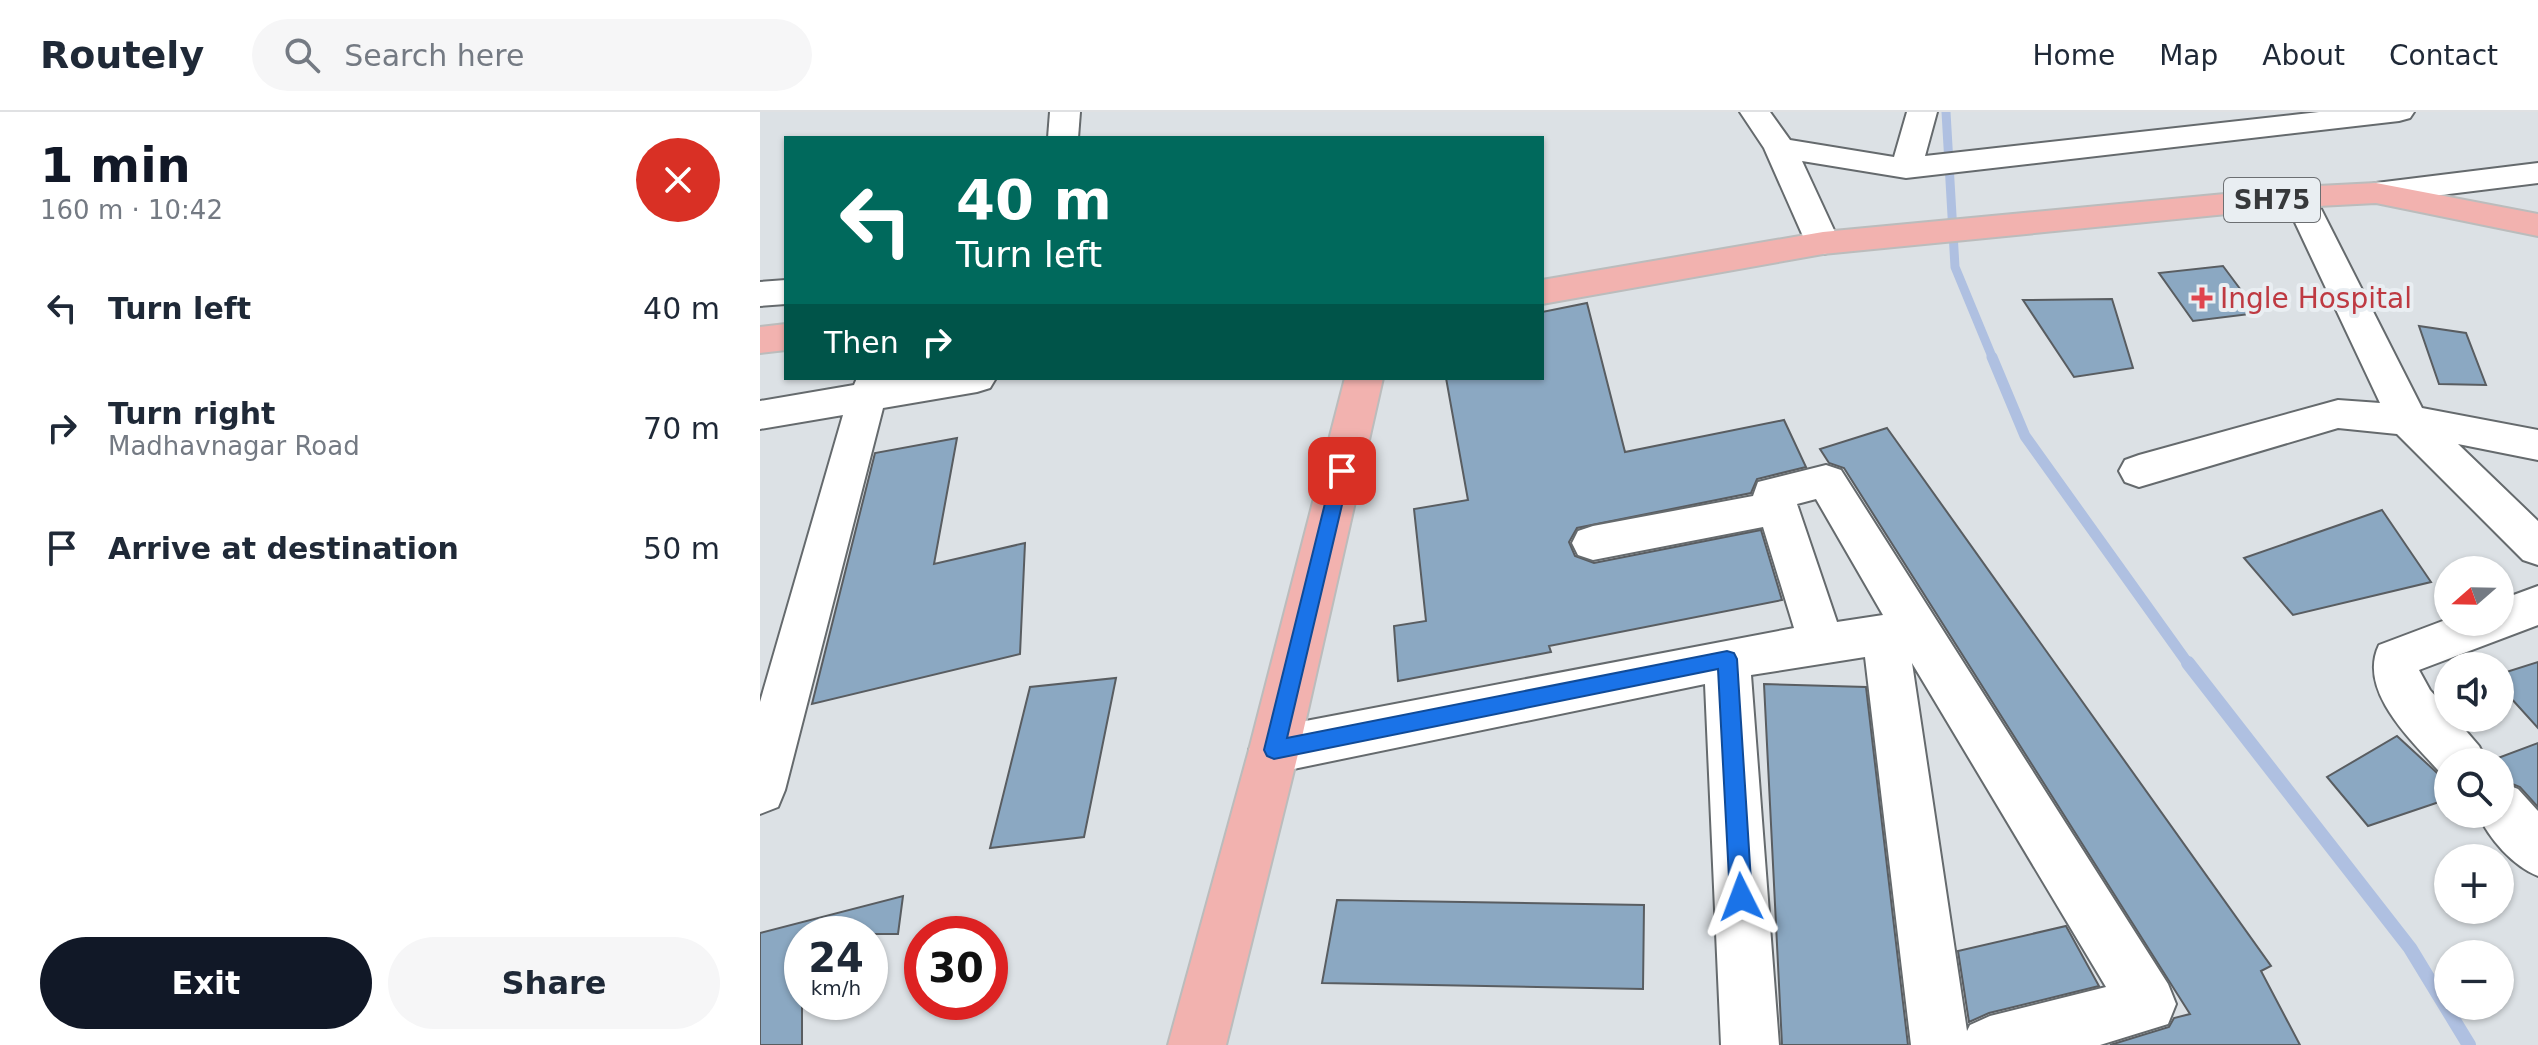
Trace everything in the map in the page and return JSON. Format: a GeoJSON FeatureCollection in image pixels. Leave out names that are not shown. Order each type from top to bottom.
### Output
{"type":"FeatureCollection","features":[{"type":"Feature","properties":{"kind":"main road","name":"SH75"},"geometry":{"type":"LineString","coordinates":[[1544,292],[1823,243],[2299,197],[2376,193],[2538,225]]}},
{"type":"Feature","properties":{"kind":"main road"},"geometry":{"type":"LineString","coordinates":[[760,340],[784,337]]}},
{"type":"Feature","properties":{"kind":"main road"},"geometry":{"type":"LineString","coordinates":[[1197,1045],[1274,750],[1364,380]]}},
{"type":"Feature","properties":{"kind":"street"},"geometry":{"type":"LineString","coordinates":[[1063,136],[1065,112]]}},
{"type":"Feature","properties":{"kind":"street"},"geometry":{"type":"LineString","coordinates":[[1755,112],[1780,148],[1823,243]]}},
{"type":"Feature","properties":{"kind":"street"},"geometry":{"type":"LineString","coordinates":[[1906,168],[1922,112]]}},
{"type":"Feature","properties":{"kind":"street"},"geometry":{"type":"LineString","coordinates":[[1780,148],[1906,168],[2399,112]]}},
{"type":"Feature","properties":{"kind":"street"},"geometry":{"type":"LineString","coordinates":[[2376,193],[2538,173]]}},
{"type":"Feature","properties":{"kind":"street"},"geometry":{"type":"LineString","coordinates":[[2299,197],[2408,420],[2538,548]]}},
{"type":"Feature","properties":{"kind":"street"},"geometry":{"type":"LineString","coordinates":[[760,294],[784,292]]}},
{"type":"Feature","properties":{"kind":"street"},"geometry":{"type":"LineString","coordinates":[[760,415],[871,387],[953,380]]}},
{"type":"Feature","properties":{"kind":"street"},"geometry":{"type":"LineString","coordinates":[[760,790],[871,387]]}},
{"type":"Feature","properties":{"kind":"street"},"geometry":{"type":"LineString","coordinates":[[2139,471],[2338,414],[2408,420],[2538,445]]}},
{"type":"Feature","properties":{"kind":"street"},"geometry":{"type":"LineString","coordinates":[[1822,644],[1773,493],[1826,481],[1901,632],[2148,1004],[1990,1045]]}},
{"type":"Feature","properties":{"kind":"street"},"geometry":{"type":"LineString","coordinates":[[1593,543],[1778,508]]}},
{"type":"Feature","properties":{"kind":"street"},"geometry":{"type":"LineString","coordinates":[[2514,614],[2538,605]]}},
{"type":"Feature","properties":{"kind":"street"},"geometry":{"type":"LineString","coordinates":[[1274,750],[1727,659],[1901,632]]}},
{"type":"Feature","properties":{"kind":"street"},"geometry":{"type":"LineString","coordinates":[[1901,632],[1940,1045]]}},
{"type":"Feature","properties":{"kind":"street"},"geometry":{"type":"LineString","coordinates":[[2450,748],[2413,705],[2396,679],[2395,659],[2457,636]]}},
{"type":"Feature","properties":{"kind":"street"},"geometry":{"type":"LineString","coordinates":[[1727,659],[1750,1045]]}},
{"type":"Feature","properties":{"kind":"street"},"geometry":{"type":"LineString","coordinates":[[2514,822],[2538,850]]}},
{"type":"Feature","properties":{"kind":"building"},"geometry":{"type":"Polygon","coordinates":[[[2223,266],[2258,313],[2193,321],[2159,273],[2223,266]]]}},
{"type":"Feature","properties":{"kind":"building"},"geometry":{"type":"Polygon","coordinates":[[[2112,299],[2133,368],[2074,377],[2023,300],[2112,299]]]}},
{"type":"Feature","properties":{"kind":"building"},"geometry":{"type":"Polygon","coordinates":[[[1587,303],[1625,452],[1784,420],[1806,467],[1757,479],[1751,493],[1577,528],[1569,542],[1575,556],[1594,563],[1761,530],[1782,600],[1549,646],[1551,652],[1398,681],[1394,626],[1426,621],[1414,509],[1468,500],[1446,380],[1544,380],[1544,312],[1587,303]]]}},
{"type":"Feature","properties":{"kind":"building"},"geometry":{"type":"Polygon","coordinates":[[[2419,326],[2466,333],[2486,385],[2439,384],[2419,326]]]}},
{"type":"Feature","properties":{"kind":"building"},"geometry":{"type":"Polygon","coordinates":[[[1887,428],[2271,966],[2261,971],[2300,1045],[2110,1045],[2169,1027],[2174,1018],[2190,1014],[1844,468],[1829,463],[1820,449],[1887,428]]]}},
{"type":"Feature","properties":{"kind":"building"},"geometry":{"type":"Polygon","coordinates":[[[957,438],[934,564],[1025,543],[1020,654],[812,704],[875,453],[957,438]]]}},
{"type":"Feature","properties":{"kind":"building"},"geometry":{"type":"Polygon","coordinates":[[[2382,510],[2431,582],[2293,615],[2244,558],[2382,510]]]}},
{"type":"Feature","properties":{"kind":"building"},"geometry":{"type":"Polygon","coordinates":[[[2538,662],[2538,728],[2514,701],[2514,670],[2538,662]]]}},
{"type":"Feature","properties":{"kind":"building"},"geometry":{"type":"Polygon","coordinates":[[[1116,678],[1084,837],[990,848],[1030,687],[1116,678]]]}},
{"type":"Feature","properties":{"kind":"building"},"geometry":{"type":"Polygon","coordinates":[[[1764,684],[1866,687],[1908,1045],[1782,1045],[1764,684]]]}},
{"type":"Feature","properties":{"kind":"building"},"geometry":{"type":"Polygon","coordinates":[[[2397,736],[2434,770],[2434,804],[2368,826],[2327,777],[2397,736]]]}},
{"type":"Feature","properties":{"kind":"building"},"geometry":{"type":"Polygon","coordinates":[[[2538,743],[2538,807],[2514,785],[2514,752],[2538,743]]]}},
{"type":"Feature","properties":{"kind":"building"},"geometry":{"type":"Polygon","coordinates":[[[903,896],[898,934],[888,934],[888,916],[826,916],[903,896]]]}},
{"type":"Feature","properties":{"kind":"building"},"geometry":{"type":"Polygon","coordinates":[[[1337,900],[1644,905],[1643,989],[1322,983],[1337,900]]]}},
{"type":"Feature","properties":{"kind":"building"},"geometry":{"type":"Polygon","coordinates":[[[2066,926],[2099,986],[1989,1013],[1969,1022],[1958,951],[2066,926]]]}},
{"type":"Feature","properties":{"kind":"building"},"geometry":{"type":"Polygon","coordinates":[[[784,927],[784,1020],[802,1020],[802,1045],[760,1045],[760,933],[784,927]]]}},
{"type":"Feature","properties":{"kind":"waterway"},"geometry":{"type":"LineString","coordinates":[[1946,112],[1955,267],[1993,359]]}},
{"type":"Feature","properties":{"kind":"waterway"},"geometry":{"type":"LineString","coordinates":[[1992,357],[2025,436],[2189,665]]}},
{"type":"Feature","properties":{"kind":"waterway"},"geometry":{"type":"LineString","coordinates":[[2188,663],[2410,948],[2469,1045]]}},
{"type":"Feature","properties":{"kind":"place","name":"Ingle Hospital"},"geometry":{"type":"Point","coordinates":[2202,298]}},
{"type":"Feature","properties":{"kind":"route"},"geometry":{"type":"LineString","coordinates":[[1342,471],[1274,750],[1727,659],[1741,897]]}}]}
